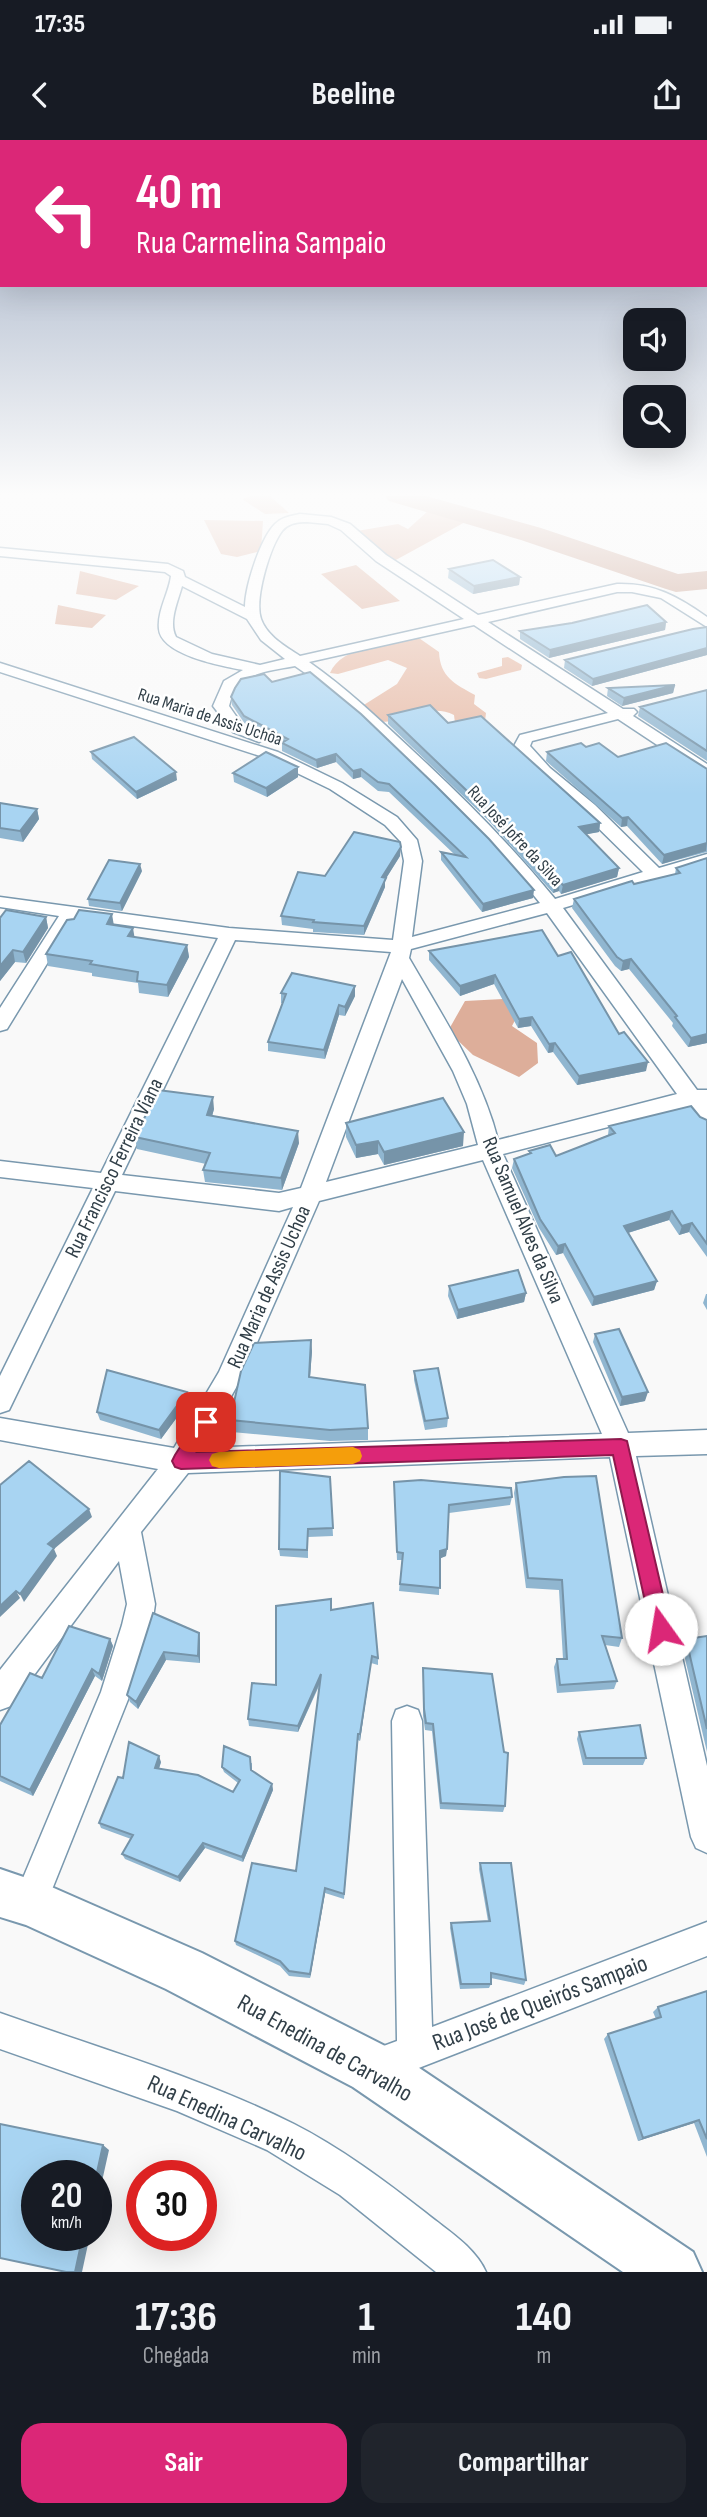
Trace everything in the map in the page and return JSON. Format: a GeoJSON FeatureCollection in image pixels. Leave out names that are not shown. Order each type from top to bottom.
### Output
{"type":"FeatureCollection","features":[{"type":"Feature","properties":{"kind":"main road","name":"Rua Enedina de Carvalho"},"geometry":{"type":"LineString","coordinates":[[15,1897],[393,2060],[673,2272]]}},
{"type":"Feature","properties":{"kind":"street"},"geometry":{"type":"LineString","coordinates":[[174,595],[167,635],[186,649],[261,669]]}},
{"type":"Feature","properties":{"kind":"street","name":"Rua José Jofre da Silva"},"geometry":{"type":"LineString","coordinates":[[211,595],[254,617],[258,628],[271,642],[299,660],[356,708],[472,816],[554,905],[699,1097],[707,1120]]}},
{"type":"Feature","properties":{"kind":"street"},"geometry":{"type":"LineString","coordinates":[[254,595],[254,617]]}},
{"type":"Feature","properties":{"kind":"street"},"geometry":{"type":"LineString","coordinates":[[440,595],[706,770]]}},
{"type":"Feature","properties":{"kind":"street"},"geometry":{"type":"LineString","coordinates":[[233,679],[261,669],[579,595]]}},
{"type":"Feature","properties":{"kind":"street"},"geometry":{"type":"LineString","coordinates":[[662,595],[703,626]]}},
{"type":"Feature","properties":{"kind":"street"},"geometry":{"type":"LineString","coordinates":[[546,666],[573,659]]}},
{"type":"Feature","properties":{"kind":"street"},"geometry":{"type":"LineString","coordinates":[[233,663],[233,679],[225,691],[221,706],[223,712],[238,729],[284,749],[295,766]]}},
{"type":"Feature","properties":{"kind":"street","name":"Rua Maria de Assis Uchôa"},"geometry":{"type":"LineString","coordinates":[[0,667],[156,720],[233,741],[295,766],[376,809],[402,830],[408,840],[413,861],[401,952]]}},
{"type":"Feature","properties":{"kind":"street"},"geometry":{"type":"LineString","coordinates":[[645,708],[526,738],[522,746],[544,771],[589,809],[655,874]]}},
{"type":"Feature","properties":{"kind":"street"},"geometry":{"type":"LineString","coordinates":[[0,902],[229,934],[401,952],[707,859]]}},
{"type":"Feature","properties":{"kind":"street"},"geometry":{"type":"LineString","coordinates":[[0,1024],[70,912]]}},
{"type":"Feature","properties":{"kind":"street","name":"Rua Francisco Ferreira Viana"},"geometry":{"type":"LineString","coordinates":[[0,1402],[229,934]]}},
{"type":"Feature","properties":{"kind":"street","name":"Rua Samuel Alves da Silva"},"geometry":{"type":"LineString","coordinates":[[401,952],[478,1104],[490,1150],[621,1447]]}},
{"type":"Feature","properties":{"kind":"street","name":"Rua Maria de Assis Uchoa"},"geometry":{"type":"LineString","coordinates":[[0,1695],[125,1529],[181,1461],[229,1377],[310,1195],[401,952]]}},
{"type":"Feature","properties":{"kind":"street"},"geometry":{"type":"LineString","coordinates":[[0,1169],[267,1202],[290,1201],[599,1120],[699,1097]]}},
{"type":"Feature","properties":{"kind":"street"},"geometry":{"type":"LineString","coordinates":[[0,1429],[181,1461],[621,1447],[705,1441]]}},
{"type":"Feature","properties":{"kind":"street"},"geometry":{"type":"LineString","coordinates":[[621,1447],[707,1837]]}},
{"type":"Feature","properties":{"kind":"street"},"geometry":{"type":"LineString","coordinates":[[15,1897],[116,1692],[137,1625],[141,1604],[139,1587],[125,1529]]}},
{"type":"Feature","properties":{"kind":"street"},"geometry":{"type":"LineString","coordinates":[[393,2060],[407,1721]]}},
{"type":"Feature","properties":{"kind":"street","name":"Rua José de Queirós Sampaio"},"geometry":{"type":"LineString","coordinates":[[393,2060],[707,1939]]}},
{"type":"Feature","properties":{"kind":"street","name":"Rua Enedina Carvalho"},"geometry":{"type":"LineString","coordinates":[[0,2031],[132,2075],[280,2137],[354,2182],[466,2272]]}},
{"type":"Feature","properties":{"kind":"shaded area"},"geometry":{"type":"Polygon","coordinates":[[[86,595],[123,595],[116,600],[86,595]]]}},
{"type":"Feature","properties":{"kind":"shaded area"},"geometry":{"type":"Polygon","coordinates":[[[346,595],[393,595],[400,601],[362,609],[346,595]]]}},
{"type":"Feature","properties":{"kind":"shaded area"},"geometry":{"type":"Polygon","coordinates":[[[58,605],[106,615],[92,628],[55,624],[58,605]]]}},
{"type":"Feature","properties":{"kind":"shaded area"},"geometry":{"type":"Polygon","coordinates":[[[416,636],[439,652],[442,668],[450,679],[475,695],[474,704],[486,713],[485,721],[455,723],[454,715],[443,711],[391,721],[372,719],[359,708],[397,684],[407,668],[388,660],[338,674],[330,673],[336,664],[355,651],[416,636]]]}},
{"type":"Feature","properties":{"kind":"shaded area"},"geometry":{"type":"Polygon","coordinates":[[[508,657],[522,665],[521,670],[486,679],[479,678],[477,673],[502,666],[502,658],[508,657]]]}},
{"type":"Feature","properties":{"kind":"shaded area"},"geometry":{"type":"Polygon","coordinates":[[[503,999],[524,1003],[512,1026],[537,1043],[538,1063],[519,1077],[473,1055],[448,1031],[465,1001],[503,999]]]}},
{"type":"Feature","properties":{"kind":"building"},"geometry":{"type":"Polygon","coordinates":[[[647,605],[666,622],[550,650],[520,631],[572,623],[647,605]]]}},
{"type":"Feature","properties":{"kind":"building"},"geometry":{"type":"Polygon","coordinates":[[[707,627],[707,648],[593,679],[565,660],[693,629],[707,627]]]}},
{"type":"Feature","properties":{"kind":"building"},"geometry":{"type":"Polygon","coordinates":[[[310,672],[361,714],[435,785],[489,839],[534,890],[483,904],[441,852],[466,857],[389,784],[378,782],[361,769],[353,771],[336,754],[316,760],[282,743],[288,739],[244,716],[231,697],[241,679],[264,674],[272,682],[310,672]]]}},
{"type":"Feature","properties":{"kind":"building"},"geometry":{"type":"Polygon","coordinates":[[[675,685],[624,698],[608,688],[675,685]]]}},
{"type":"Feature","properties":{"kind":"building"},"geometry":{"type":"Polygon","coordinates":[[[707,690],[707,751],[640,707],[707,690]]]}},
{"type":"Feature","properties":{"kind":"building"},"geometry":{"type":"Polygon","coordinates":[[[430,705],[448,723],[481,716],[600,823],[579,827],[619,868],[563,885],[560,882],[555,884],[488,811],[388,715],[430,705]]]}},
{"type":"Feature","properties":{"kind":"building"},"geometry":{"type":"Polygon","coordinates":[[[134,737],[176,772],[136,792],[91,752],[134,737]]]}},
{"type":"Feature","properties":{"kind":"building"},"geometry":{"type":"Polygon","coordinates":[[[581,743],[586,747],[599,743],[618,757],[666,743],[707,769],[707,843],[664,855],[628,817],[622,818],[547,752],[581,743]]]}},
{"type":"Feature","properties":{"kind":"building"},"geometry":{"type":"Polygon","coordinates":[[[266,752],[298,767],[266,788],[233,773],[266,752]]]}},
{"type":"Feature","properties":{"kind":"building"},"geometry":{"type":"Polygon","coordinates":[[[0,803],[37,809],[20,831],[0,828],[0,803]]]}},
{"type":"Feature","properties":{"kind":"building"},"geometry":{"type":"Polygon","coordinates":[[[354,832],[400,842],[401,847],[382,877],[386,878],[364,926],[313,922],[314,920],[281,916],[298,872],[325,876],[354,832]]]}},
{"type":"Feature","properties":{"kind":"building"},"geometry":{"type":"Polygon","coordinates":[[[707,858],[707,1034],[691,1038],[675,1017],[677,1016],[631,959],[623,961],[617,957],[574,899],[632,881],[634,884],[680,873],[676,868],[707,858]]]}},
{"type":"Feature","properties":{"kind":"building"},"geometry":{"type":"Polygon","coordinates":[[[109,860],[140,864],[120,903],[88,899],[109,860]]]}},
{"type":"Feature","properties":{"kind":"building"},"geometry":{"type":"Polygon","coordinates":[[[6,910],[46,917],[23,952],[13,950],[0,966],[0,918],[6,910]]]}},
{"type":"Feature","properties":{"kind":"building"},"geometry":{"type":"Polygon","coordinates":[[[79,910],[112,914],[107,924],[133,928],[128,936],[187,945],[167,985],[137,981],[138,972],[46,954],[67,920],[74,919],[79,910]]]}},
{"type":"Feature","properties":{"kind":"building"},"geometry":{"type":"Polygon","coordinates":[[[542,930],[558,956],[571,952],[619,1034],[624,1032],[648,1062],[579,1076],[555,1043],[549,1044],[532,1017],[519,1019],[495,975],[460,986],[429,951],[542,930]]]}},
{"type":"Feature","properties":{"kind":"building"},"geometry":{"type":"Polygon","coordinates":[[[292,973],[355,986],[345,1007],[339,1005],[324,1050],[268,1042],[286,994],[281,993],[292,973]]]}},
{"type":"Feature","properties":{"kind":"building"},"geometry":{"type":"Polygon","coordinates":[[[158,1090],[213,1097],[207,1115],[298,1131],[281,1178],[203,1170],[210,1153],[135,1137],[158,1090]]]}},
{"type":"Feature","properties":{"kind":"building"},"geometry":{"type":"Polygon","coordinates":[[[443,1098],[464,1132],[384,1152],[378,1141],[356,1145],[346,1123],[443,1098]]]}},
{"type":"Feature","properties":{"kind":"building"},"geometry":{"type":"Polygon","coordinates":[[[691,1106],[700,1117],[707,1120],[707,1244],[692,1223],[682,1226],[672,1211],[624,1226],[657,1281],[594,1297],[565,1244],[558,1246],[540,1219],[514,1159],[550,1145],[556,1156],[615,1133],[609,1126],[691,1106]]]}},
{"type":"Feature","properties":{"kind":"building"},"geometry":{"type":"Polygon","coordinates":[[[518,1270],[526,1293],[458,1310],[449,1286],[518,1270]]]}},
{"type":"Feature","properties":{"kind":"building"},"geometry":{"type":"Polygon","coordinates":[[[619,1329],[648,1392],[622,1397],[595,1334],[619,1329]]]}},
{"type":"Feature","properties":{"kind":"building"},"geometry":{"type":"Polygon","coordinates":[[[311,1340],[309,1377],[365,1385],[368,1428],[330,1430],[230,1420],[241,1371],[254,1343],[311,1340]]]}},
{"type":"Feature","properties":{"kind":"building"},"geometry":{"type":"Polygon","coordinates":[[[438,1368],[448,1418],[425,1421],[414,1371],[438,1368]]]}},
{"type":"Feature","properties":{"kind":"building"},"geometry":{"type":"Polygon","coordinates":[[[107,1370],[187,1392],[159,1430],[97,1412],[107,1370]]]}},
{"type":"Feature","properties":{"kind":"building"},"geometry":{"type":"Polygon","coordinates":[[[29,1461],[89,1509],[48,1544],[54,1548],[20,1594],[16,1591],[0,1606],[0,1485],[29,1461]]]}},
{"type":"Feature","properties":{"kind":"building"},"geometry":{"type":"Polygon","coordinates":[[[280,1471],[330,1477],[333,1528],[308,1529],[307,1550],[279,1549],[280,1471]]]}},
{"type":"Feature","properties":{"kind":"building"},"geometry":{"type":"Polygon","coordinates":[[[596,1476],[622,1638],[602,1636],[617,1681],[560,1685],[557,1659],[567,1659],[562,1580],[528,1578],[516,1483],[596,1476]]]}},
{"type":"Feature","properties":{"kind":"building"},"geometry":{"type":"Polygon","coordinates":[[[421,1480],[511,1488],[512,1497],[449,1505],[447,1549],[440,1551],[440,1588],[400,1584],[403,1553],[397,1552],[394,1482],[421,1480]]]}},
{"type":"Feature","properties":{"kind":"building"},"geometry":{"type":"Polygon","coordinates":[[[331,1599],[331,1610],[373,1603],[378,1658],[372,1656],[358,1734],[344,1894],[325,1888],[310,1974],[289,1971],[280,1961],[235,1941],[252,1863],[296,1871],[321,1674],[298,1726],[248,1719],[252,1683],[276,1685],[276,1606],[331,1599]]]}},
{"type":"Feature","properties":{"kind":"building"},"geometry":{"type":"Polygon","coordinates":[[[153,1613],[199,1633],[198,1656],[164,1652],[136,1702],[127,1695],[153,1613]]]}},
{"type":"Feature","properties":{"kind":"building"},"geometry":{"type":"Polygon","coordinates":[[[69,1626],[110,1639],[99,1674],[92,1669],[30,1790],[0,1776],[0,1725],[30,1673],[42,1678],[69,1626]]]}},
{"type":"Feature","properties":{"kind":"building"},"geometry":{"type":"Polygon","coordinates":[[[707,1636],[707,1729],[686,1639],[707,1636]]]}},
{"type":"Feature","properties":{"kind":"building"},"geometry":{"type":"Polygon","coordinates":[[[423,1668],[492,1674],[504,1752],[508,1753],[505,1806],[441,1803],[433,1724],[426,1723],[424,1709],[423,1668]]]}},
{"type":"Feature","properties":{"kind":"building"},"geometry":{"type":"Polygon","coordinates":[[[640,1725],[646,1758],[586,1758],[579,1732],[640,1725]]]}},
{"type":"Feature","properties":{"kind":"building"},"geometry":{"type":"Polygon","coordinates":[[[129,1742],[159,1756],[155,1768],[198,1775],[233,1792],[240,1780],[222,1767],[224,1746],[250,1757],[251,1770],[272,1784],[242,1857],[203,1843],[178,1877],[122,1854],[133,1835],[99,1823],[118,1777],[123,1778],[129,1742]]]}},
{"type":"Feature","properties":{"kind":"building"},"geometry":{"type":"Polygon","coordinates":[[[480,1863],[511,1863],[526,1980],[491,1973],[491,1984],[461,1984],[451,1923],[490,1921],[480,1863]]]}},
{"type":"Feature","properties":{"kind":"building"},"geometry":{"type":"Polygon","coordinates":[[[707,1991],[707,2139],[699,2120],[643,2138],[608,2034],[661,2017],[658,2007],[707,1991]]]}},
{"type":"Feature","properties":{"kind":"building"},"geometry":{"type":"Polygon","coordinates":[[[0,2124],[103,2145],[100,2160],[21,2160],[21,2251],[80,2251],[75,2272],[0,2258],[0,2124]]]}},
{"type":"Feature","properties":{"kind":"slow traffic"},"geometry":{"type":"LineString","coordinates":[[219,1460],[353,1456]]}},
{"type":"Feature","properties":{"kind":"route"},"geometry":{"type":"LineString","coordinates":[[206,1422],[181,1461],[621,1447],[661,1629]]}}]}
